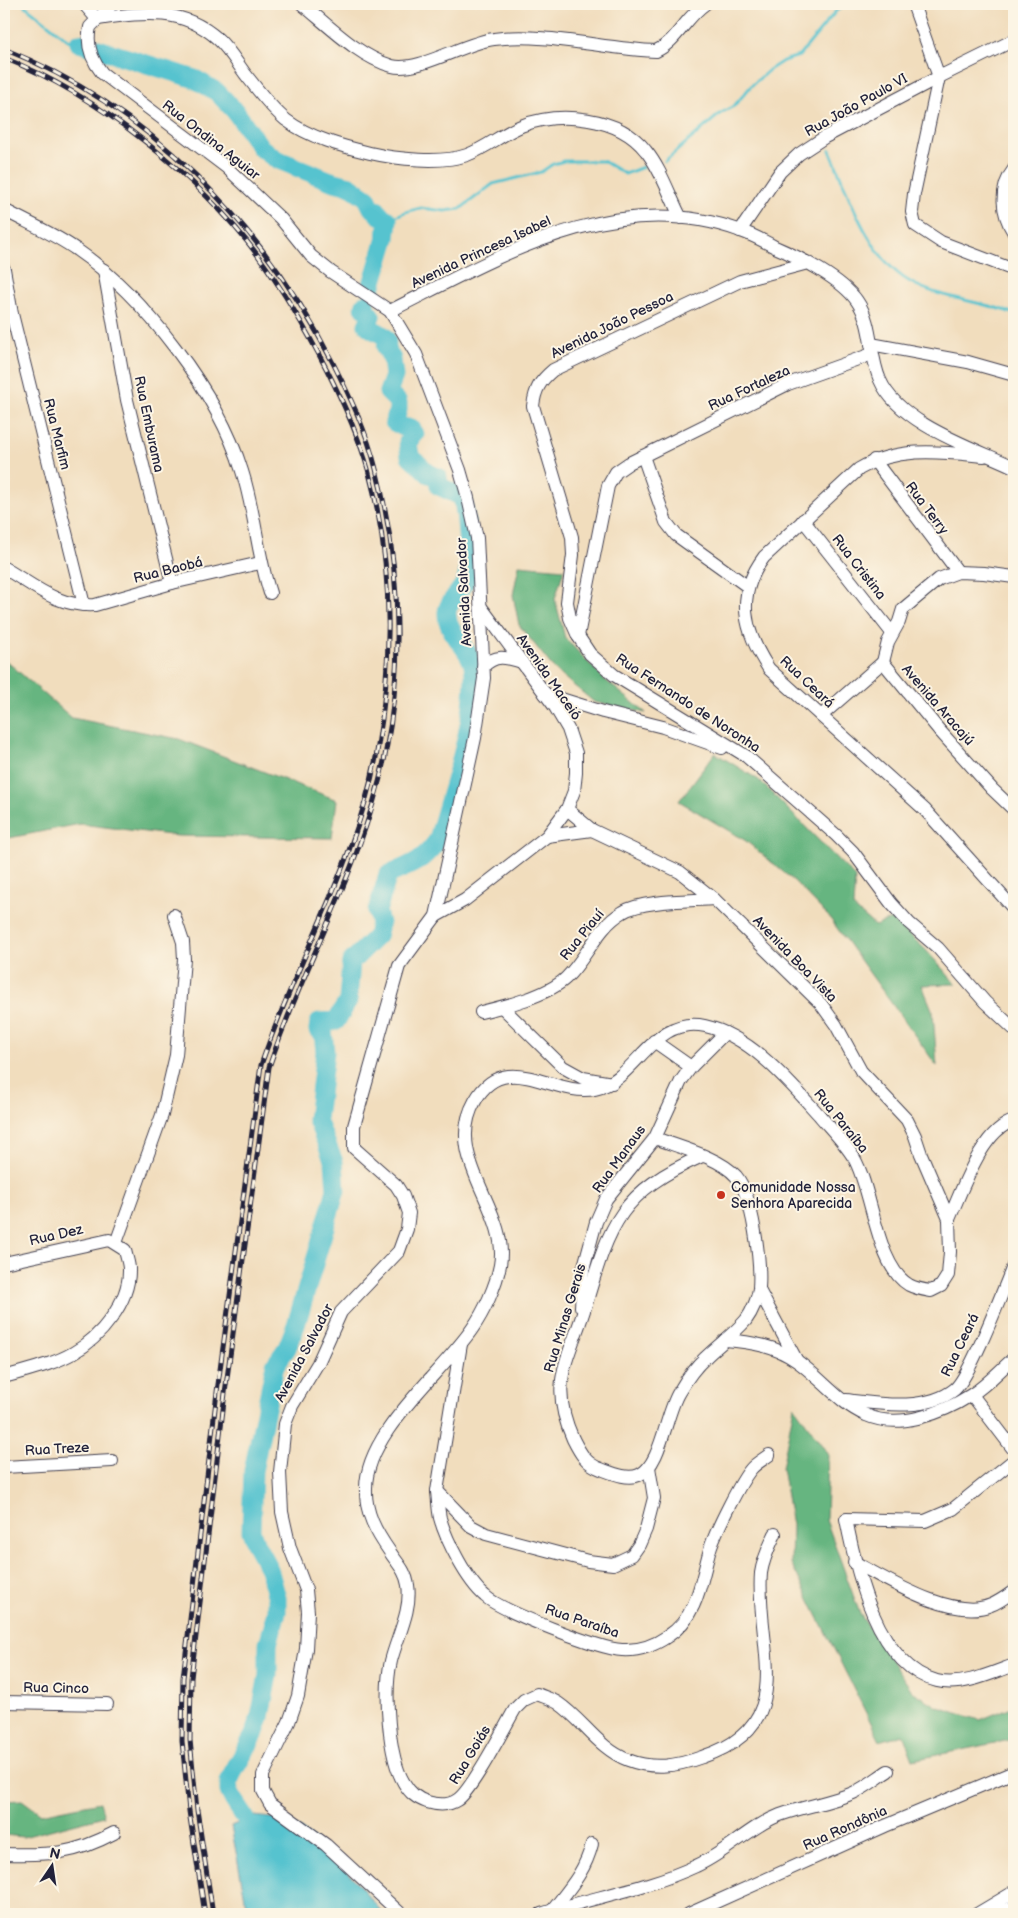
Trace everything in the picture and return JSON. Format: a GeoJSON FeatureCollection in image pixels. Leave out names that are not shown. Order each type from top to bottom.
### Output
{"type":"FeatureCollection","features":[{"type":"Feature","properties":{"kind":"street"},"geometry":{"type":"LineString","coordinates":[[84,4],[97,19],[150,12],[171,15],[197,24],[219,40],[267,101],[286,120],[328,141],[372,153],[444,160],[468,155],[518,127],[534,121],[554,119],[593,122],[615,127],[634,137],[647,151],[680,218]]}},
{"type":"Feature","properties":{"kind":"street","name":"Rua Ondina Aguiar"},"geometry":{"type":"LineString","coordinates":[[112,4],[90,27],[88,36],[93,62],[102,73],[226,167],[281,219],[311,256],[331,272],[390,311]]}},
{"type":"Feature","properties":{"kind":"street"},"geometry":{"type":"LineString","coordinates":[[302,4],[365,52],[393,66],[408,67],[493,39],[524,38],[656,51],[666,47],[686,21],[704,4]]}},
{"type":"Feature","properties":{"kind":"street"},"geometry":{"type":"LineString","coordinates":[[912,4],[939,77],[914,194],[912,212],[915,225],[941,242],[1014,270]]}},
{"type":"Feature","properties":{"kind":"street","name":"Rua João Paulo VI"},"geometry":{"type":"LineString","coordinates":[[740,231],[780,172],[799,154],[825,137],[1014,40]]}},
{"type":"Feature","properties":{"kind":"street"},"geometry":{"type":"LineString","coordinates":[[1014,169],[1004,192],[1003,209],[1014,233]]}},
{"type":"Feature","properties":{"kind":"street"},"geometry":{"type":"LineString","coordinates":[[4,210],[76,249],[104,270],[130,296],[172,344],[206,394],[242,470],[250,501],[260,563],[270,593]]}},
{"type":"Feature","properties":{"kind":"street","name":"Avenida Princesa Isabel"},"geometry":{"type":"LineString","coordinates":[[390,311],[500,257],[575,227],[608,220],[680,218],[740,231],[808,263],[843,286],[857,300],[865,317],[880,381],[892,398],[905,411],[924,424],[1014,467]]}},
{"type":"Feature","properties":{"kind":"street","name":"Avenida João Pessoa"},"geometry":{"type":"LineString","coordinates":[[578,636],[570,618],[566,602],[573,555],[572,537],[533,406],[539,382],[553,370],[740,281],[808,263]]}},
{"type":"Feature","properties":{"kind":"street","name":"Rua Marfim"},"geometry":{"type":"LineString","coordinates":[[4,269],[12,314],[84,605]]}},
{"type":"Feature","properties":{"kind":"street","name":"Rua Emburama"},"geometry":{"type":"LineString","coordinates":[[104,270],[127,400],[172,583]]}},
{"type":"Feature","properties":{"kind":"street","name":"Avenida Salvador"},"geometry":{"type":"LineString","coordinates":[[390,311],[416,354],[460,470],[477,538],[483,692],[475,738],[436,916],[399,966],[354,1126],[352,1141],[354,1148],[396,1185],[404,1196],[409,1213],[407,1229],[399,1251],[340,1312],[318,1363],[292,1406],[285,1424],[280,1472],[282,1512],[290,1548],[306,1590],[308,1612],[306,1649],[298,1696],[289,1722],[263,1775],[262,1791],[270,1804],[326,1844],[401,1914]]}},
{"type":"Feature","properties":{"kind":"street"},"geometry":{"type":"LineString","coordinates":[[871,349],[968,362],[1014,375]]}},
{"type":"Feature","properties":{"kind":"street","name":"Rua Fortaleza"},"geometry":{"type":"LineString","coordinates":[[578,636],[608,486],[616,472],[642,456],[788,384],[871,349]]}},
{"type":"Feature","properties":{"kind":"street"},"geometry":{"type":"LineString","coordinates":[[642,456],[666,522],[676,535],[747,586],[753,572],[764,558],[859,469],[874,460],[905,453],[934,452],[994,457]]}},
{"type":"Feature","properties":{"kind":"street","name":"Rua Terry"},"geometry":{"type":"LineString","coordinates":[[874,460],[958,572]]}},
{"type":"Feature","properties":{"kind":"street","name":"Rua Cristina"},"geometry":{"type":"LineString","coordinates":[[803,520],[892,633]]}},
{"type":"Feature","properties":{"kind":"street","name":"Rua Baobá"},"geometry":{"type":"LineString","coordinates":[[4,568],[59,601],[95,605],[172,583],[260,563]]}},
{"type":"Feature","properties":{"kind":"street","name":"Avenida Aracajú"},"geometry":{"type":"LineString","coordinates":[[1014,577],[984,572],[958,572],[940,579],[915,597],[903,609],[882,662],[992,789],[1014,810]]}},
{"type":"Feature","properties":{"kind":"street","name":"Rua Ceará"},"geometry":{"type":"LineString","coordinates":[[747,586],[748,628],[756,649],[769,669],[930,816],[1014,909]]}},
{"type":"Feature","properties":{"kind":"street","name":"Avenida Maceió"},"geometry":{"type":"LineString","coordinates":[[436,916],[465,900],[547,836],[567,808],[574,790],[576,753],[568,729],[545,694],[481,607]]}},
{"type":"Feature","properties":{"kind":"street","name":"Rua Fernando de Noronha"},"geometry":{"type":"LineString","coordinates":[[578,636],[590,654],[614,676],[746,756],[853,852],[891,903],[957,969],[986,1002],[1014,1028]]}},
{"type":"Feature","properties":{"kind":"street"},"geometry":{"type":"LineString","coordinates":[[483,667],[490,660],[497,657],[507,657],[522,662]]}},
{"type":"Feature","properties":{"kind":"street"},"geometry":{"type":"LineString","coordinates":[[821,716],[882,662]]}},
{"type":"Feature","properties":{"kind":"street"},"geometry":{"type":"LineString","coordinates":[[545,694],[603,712],[663,727],[746,756]]}},
{"type":"Feature","properties":{"kind":"street","name":"Avenida Boa Vista"},"geometry":{"type":"LineString","coordinates":[[567,808],[592,830],[680,872],[714,899],[821,1004],[836,1025],[861,1071],[907,1120],[916,1136],[921,1154],[949,1219]]}},
{"type":"Feature","properties":{"kind":"street"},"geometry":{"type":"LineString","coordinates":[[547,836],[592,830]]}},
{"type":"Feature","properties":{"kind":"street"},"geometry":{"type":"LineString","coordinates":[[443,884],[454,895],[465,900]]}},
{"type":"Feature","properties":{"kind":"street","name":"Rua Piauí"},"geometry":{"type":"LineString","coordinates":[[481,1012],[502,1007],[553,988],[566,978],[602,931],[624,911],[641,905],[714,899]]}},
{"type":"Feature","properties":{"kind":"street"},"geometry":{"type":"LineString","coordinates":[[4,1377],[47,1364],[74,1353],[95,1336],[114,1314],[126,1291],[129,1269],[125,1250],[116,1243],[162,1115],[176,1055],[184,959],[183,942],[174,915]]}},
{"type":"Feature","properties":{"kind":"street"},"geometry":{"type":"LineString","coordinates":[[502,1007],[563,1067],[583,1078],[612,1083]]}},
{"type":"Feature","properties":{"kind":"street","name":"Rua Paraíba"},"geometry":{"type":"LineString","coordinates":[[769,1455],[751,1468],[719,1526],[696,1601],[688,1618],[668,1636],[646,1647],[622,1650],[591,1643],[501,1607],[485,1596],[472,1580],[445,1532],[440,1516],[437,1491],[461,1344],[476,1324],[494,1283],[500,1263],[499,1234],[472,1169],[467,1145],[467,1122],[475,1100],[486,1087],[499,1078],[517,1075],[532,1077],[580,1092],[599,1089],[612,1083],[654,1041],[677,1028],[690,1025],[707,1027],[725,1033],[781,1072],[854,1157],[882,1244],[892,1267],[908,1284],[931,1291],[941,1286],[948,1275],[950,1252],[949,1219]]}},
{"type":"Feature","properties":{"kind":"street","name":"Rua Manaus"},"geometry":{"type":"LineString","coordinates":[[581,1321],[583,1270],[596,1222],[606,1199],[655,1138],[681,1081],[725,1033]]}},
{"type":"Feature","properties":{"kind":"street"},"geometry":{"type":"LineString","coordinates":[[654,1041],[691,1068]]}},
{"type":"Feature","properties":{"kind":"street"},"geometry":{"type":"LineString","coordinates":[[949,1219],[984,1146],[995,1132],[1014,1121]]}},
{"type":"Feature","properties":{"kind":"street"},"geometry":{"type":"LineString","coordinates":[[655,1138],[720,1164],[735,1176],[748,1196],[756,1247],[759,1290],[797,1361]]}},
{"type":"Feature","properties":{"kind":"street","name":"Rua Minas Gerais"},"geometry":{"type":"LineString","coordinates":[[649,1467],[638,1476],[624,1477],[594,1467],[583,1458],[574,1442],[561,1405],[561,1376],[581,1321],[599,1260],[614,1224],[627,1205],[643,1188],[670,1170],[702,1156]]}},
{"type":"Feature","properties":{"kind":"street","name":"Rua Dez"},"geometry":{"type":"LineString","coordinates":[[4,1263],[96,1242],[109,1240],[116,1243]]}},
{"type":"Feature","properties":{"kind":"street","name":"Rua Ceará"},"geometry":{"type":"LineString","coordinates":[[844,1400],[888,1404],[915,1403],[944,1396],[956,1388],[968,1370],[1014,1264]]}},
{"type":"Feature","properties":{"kind":"street"},"geometry":{"type":"LineString","coordinates":[[437,1491],[471,1526],[486,1534],[588,1561],[613,1564],[632,1555],[646,1529],[654,1498],[649,1467],[677,1395],[703,1359],[726,1340],[746,1319],[759,1290]]}},
{"type":"Feature","properties":{"kind":"street"},"geometry":{"type":"LineString","coordinates":[[726,1340],[764,1346],[797,1361],[844,1400],[865,1415],[877,1419],[898,1420],[928,1416],[972,1395],[1014,1358]]}},
{"type":"Feature","properties":{"kind":"street","name":"Rua Goiás"},"geometry":{"type":"LineString","coordinates":[[461,1344],[378,1443],[365,1484],[367,1514],[405,1573],[409,1589],[407,1606],[390,1665],[388,1704],[394,1753],[402,1782],[415,1798],[434,1804],[453,1803],[466,1794],[515,1709],[524,1700],[537,1694],[557,1703],[602,1744],[628,1760],[654,1766],[676,1766],[731,1744],[742,1735],[757,1717],[766,1695],[768,1675],[761,1574],[764,1556],[775,1534]]}},
{"type":"Feature","properties":{"kind":"street"},"geometry":{"type":"LineString","coordinates":[[972,1395],[1014,1450]]}},
{"type":"Feature","properties":{"kind":"street"},"geometry":{"type":"LineString","coordinates":[[1014,1460],[953,1509],[925,1521],[846,1519],[854,1562],[884,1635],[898,1655],[916,1672],[938,1681],[964,1681],[1014,1665]]}},
{"type":"Feature","properties":{"kind":"street","name":"Rua Treze"},"geometry":{"type":"LineString","coordinates":[[4,1467],[112,1461]]}},
{"type":"Feature","properties":{"kind":"street"},"geometry":{"type":"LineString","coordinates":[[854,1562],[909,1591],[940,1604],[963,1608],[990,1606],[1014,1591]]}},
{"type":"Feature","properties":{"kind":"street","name":"Rua Cinco"},"geometry":{"type":"LineString","coordinates":[[4,1702],[107,1704]]}},
{"type":"Feature","properties":{"kind":"street"},"geometry":{"type":"LineString","coordinates":[[546,1913],[598,1896],[646,1887],[675,1876],[699,1865],[765,1822],[780,1815],[854,1793],[888,1771]]}},
{"type":"Feature","properties":{"kind":"street","name":"Rua Rondônia"},"geometry":{"type":"LineString","coordinates":[[689,1914],[885,1826],[1014,1772]]}},
{"type":"Feature","properties":{"kind":"street"},"geometry":{"type":"LineString","coordinates":[[4,1854],[65,1853],[94,1843],[114,1832]]}},
{"type":"Feature","properties":{"kind":"street"},"geometry":{"type":"LineString","coordinates":[[546,1913],[582,1872],[588,1862],[592,1844]]}},
{"type":"Feature","properties":{"kind":"street"},"geometry":{"type":"LineString","coordinates":[[978,1914],[1014,1892]]}},
{"type":"Feature","properties":{"kind":"street"},"geometry":{"type":"LineString","coordinates":[[978,1914],[1014,1908]]}},
{"type":"Feature","properties":{"kind":"street"},"geometry":{"type":"LineString","coordinates":[[546,1913],[570,1914]]}},
{"type":"Feature","properties":{"kind":"green space"},"geometry":{"type":"Polygon","coordinates":[[[519,565],[564,569],[555,599],[565,638],[604,679],[646,713],[594,702],[556,671],[519,625],[513,595],[519,565]]]}},
{"type":"Feature","properties":{"kind":"green space"},"geometry":{"type":"Polygon","coordinates":[[[4,659],[72,718],[179,739],[337,800],[332,838],[178,836],[80,824],[4,839],[4,659]]]}},
{"type":"Feature","properties":{"kind":"green space"},"geometry":{"type":"Polygon","coordinates":[[[715,753],[759,780],[855,877],[853,907],[875,926],[892,919],[925,949],[956,984],[922,985],[933,1012],[937,1066],[829,917],[794,881],[746,841],[679,801],[715,753]]]}},
{"type":"Feature","properties":{"kind":"green space"},"geometry":{"type":"Polygon","coordinates":[[[794,1406],[828,1454],[826,1520],[860,1614],[912,1691],[938,1707],[980,1720],[1014,1706],[1014,1739],[913,1760],[903,1734],[880,1741],[791,1563],[792,1525],[782,1468],[794,1406]]]}},
{"type":"Feature","properties":{"kind":"green space"},"geometry":{"type":"Polygon","coordinates":[[[22,1800],[41,1814],[100,1802],[104,1816],[23,1837],[4,1835],[4,1801],[22,1800]]]}},
{"type":"Feature","properties":{"kind":"water"},"geometry":{"type":"Polygon","coordinates":[[[254,1816],[281,1820],[296,1826],[310,1836],[337,1860],[384,1914],[248,1914],[231,1826],[254,1816]]]}},
{"type":"Feature","properties":{"kind":"waterway"},"geometry":{"type":"LineString","coordinates":[[23,4],[68,40],[79,43]]}},
{"type":"Feature","properties":{"kind":"waterway"},"geometry":{"type":"LineString","coordinates":[[665,161],[721,113],[734,106],[752,85],[769,70],[783,61],[799,56],[836,11],[847,4]]}},
{"type":"Feature","properties":{"kind":"waterway"},"geometry":{"type":"LineString","coordinates":[[79,43],[195,79],[217,92],[235,111],[261,148],[276,159],[331,181],[350,186],[367,198],[372,208],[388,220],[386,238],[371,288]]}},
{"type":"Feature","properties":{"kind":"waterway"},"geometry":{"type":"LineString","coordinates":[[830,150],[862,226],[873,245],[900,275],[928,290],[1014,314]]}},
{"type":"Feature","properties":{"kind":"waterway"},"geometry":{"type":"LineString","coordinates":[[388,220],[405,212],[421,208],[445,211],[460,209],[493,184],[541,172],[553,164],[564,161],[603,161],[625,174],[643,167]]}},
{"type":"Feature","properties":{"kind":"waterway"},"geometry":{"type":"LineString","coordinates":[[246,1819],[229,1791],[229,1782],[254,1735],[260,1717],[268,1675],[268,1644],[277,1612],[277,1598],[269,1569],[251,1531],[253,1471],[275,1365],[287,1348],[296,1325],[336,1190],[334,1162],[317,1120],[325,1052],[323,1031],[318,1030],[319,1022],[336,1021],[348,1001],[351,962],[377,936],[380,923],[377,911],[388,875],[421,858],[438,840],[462,757],[471,715],[473,694],[473,664],[455,636],[448,621],[447,612],[450,604],[464,584],[467,573],[467,539],[462,497],[439,486],[438,477],[429,474],[410,456],[408,442],[415,434],[411,428],[405,428],[394,422],[398,410],[398,402],[388,392],[394,376],[392,359],[386,348],[386,339],[367,325],[371,316],[364,307],[365,304]]}},
{"type":"Feature","properties":{"kind":"railway"},"geometry":{"type":"LineString","coordinates":[[4,49],[57,73],[106,103],[153,137],[197,176],[237,218],[273,264],[305,313],[352,402],[363,428],[376,469],[390,540],[397,612],[397,648],[395,684],[385,756],[363,836],[283,1028],[269,1067],[225,1393],[191,1678],[190,1740],[197,1810],[213,1914]]}},
{"type":"Feature","properties":{"kind":"railway"},"geometry":{"type":"LineString","coordinates":[[4,58],[75,93],[144,141],[177,168],[207,197],[235,227],[259,257],[287,298],[312,341],[339,394],[355,431],[368,469],[376,504],[386,574],[388,610],[386,681],[377,752],[368,793],[341,872],[275,1026],[261,1065],[217,1392],[183,1678],[182,1741],[189,1811],[205,1914]]}},
{"type":"Feature","properties":{"kind":"place","name":"Comunidade Nossa Senhora Aparecida"},"geometry":{"type":"Point","coordinates":[721,1195]}}]}
